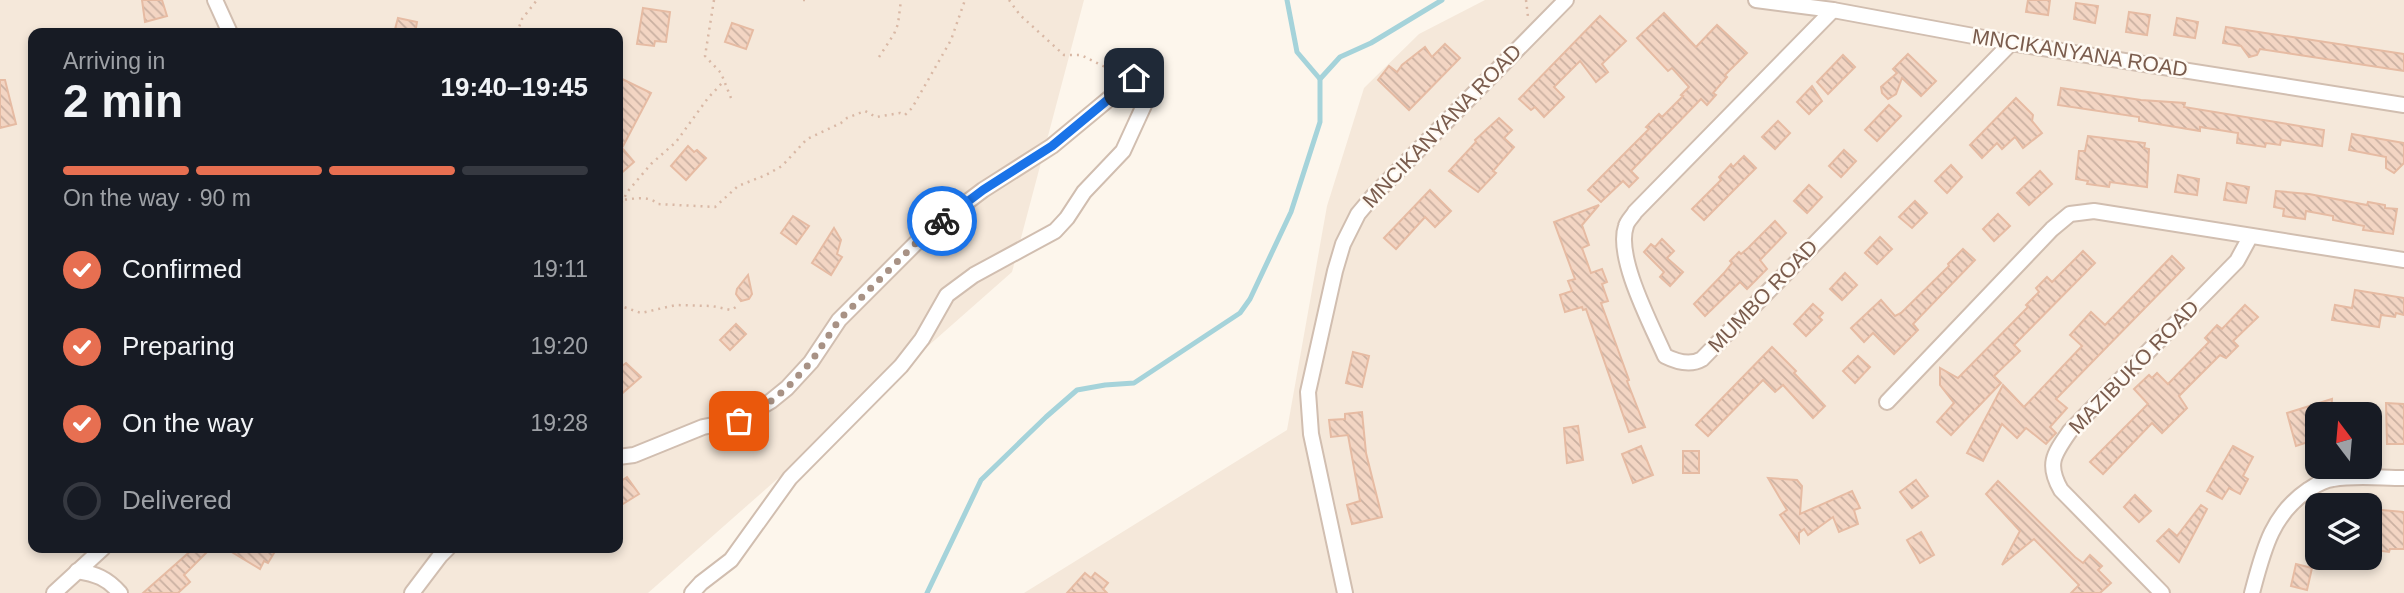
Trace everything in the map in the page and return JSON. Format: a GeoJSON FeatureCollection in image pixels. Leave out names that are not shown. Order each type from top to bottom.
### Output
{"type":"FeatureCollection","features":[{"type":"Feature","properties":{"kind":"street"},"geometry":{"type":"LineString","coordinates":[[215,0],[228,28]]}},
{"type":"Feature","properties":{"kind":"street","name":"MNCIKANYANA ROAD"},"geometry":{"type":"LineString","coordinates":[[1345,593],[1308,412],[1308,392],[1320,332],[1343,244],[1358,214],[1374,195],[1566,0]]}},
{"type":"Feature","properties":{"kind":"street","name":"MNCIKANYANA ROAD"},"geometry":{"type":"LineString","coordinates":[[1756,0],[1833,9],[2011,43],[2404,105]]}},
{"type":"Feature","properties":{"kind":"street","name":"MUMBO ROAD"},"geometry":{"type":"LineString","coordinates":[[1833,9],[1635,212],[1626,225],[1629,274],[1665,356],[1678,362],[1696,362],[1702,359],[2011,43]]}},
{"type":"Feature","properties":{"kind":"street"},"geometry":{"type":"LineString","coordinates":[[623,457],[634,456],[703,428],[739,421],[771,401],[811,362],[839,320],[926,233],[983,190],[1052,146],[1134,78],[1146,74],[1151,78],[1151,90],[1123,151],[1084,192],[1068,218],[1055,231],[974,275],[947,295],[922,339],[901,366],[790,478],[731,560],[692,593]]}},
{"type":"Feature","properties":{"kind":"street"},"geometry":{"type":"LineString","coordinates":[[1887,402],[2052,229],[2070,214],[2095,211],[2404,260]]}},
{"type":"Feature","properties":{"kind":"street","name":"MAZIBUKO ROAD"},"geometry":{"type":"LineString","coordinates":[[2162,593],[2061,490],[2054,478],[2052,465],[2056,451],[2070,431],[2236,261],[2250,237]]}},
{"type":"Feature","properties":{"kind":"street"},"geometry":{"type":"LineString","coordinates":[[2252,593],[2270,532],[2297,498],[2318,483],[2333,479],[2404,478]]}},
{"type":"Feature","properties":{"kind":"street"},"geometry":{"type":"LineString","coordinates":[[54,593],[97,553]]}},
{"type":"Feature","properties":{"kind":"street"},"geometry":{"type":"LineString","coordinates":[[412,593],[442,553]]}},
{"type":"Feature","properties":{"kind":"street"},"geometry":{"type":"LineString","coordinates":[[77,571],[94,573],[108,580],[120,593]]}},
{"type":"Feature","properties":{"kind":"path"},"geometry":{"type":"LineString","coordinates":[[519,28],[522,19],[537,0]]}},
{"type":"Feature","properties":{"kind":"path"},"geometry":{"type":"LineString","coordinates":[[714,0],[705,55],[721,73],[731,98]]}},
{"type":"Feature","properties":{"kind":"path"},"geometry":{"type":"LineString","coordinates":[[879,57],[894,34],[901,0]]}},
{"type":"Feature","properties":{"kind":"path"},"geometry":{"type":"LineString","coordinates":[[723,82],[676,142],[651,164],[628,191],[624,200],[643,198],[658,204],[715,207],[738,186],[766,176],[782,166],[807,139],[847,118],[866,111],[876,117],[900,113],[905,115],[912,108],[951,40],[965,0]]}},
{"type":"Feature","properties":{"kind":"path"},"geometry":{"type":"LineString","coordinates":[[1009,0],[1020,15],[1064,55],[1081,55],[1103,66],[1130,69],[1134,78]]}},
{"type":"Feature","properties":{"kind":"path"},"geometry":{"type":"LineString","coordinates":[[623,306],[641,313],[676,304],[732,310],[736,307]]}},
{"type":"Feature","properties":{"kind":"shaded area"},"geometry":{"type":"Polygon","coordinates":[[[0,0],[1084,0],[1012,272],[648,593],[0,593],[0,0]]]}},
{"type":"Feature","properties":{"kind":"shaded area"},"geometry":{"type":"Polygon","coordinates":[[[1485,0],[2404,0],[2404,593],[1024,593],[1287,430],[1327,206],[1364,88],[1419,34],[1485,0]]]}},
{"type":"Feature","properties":{"kind":"building"},"geometry":{"type":"Polygon","coordinates":[[[142,0],[162,0],[167,16],[145,22],[142,0]]]}},
{"type":"Feature","properties":{"kind":"building"},"geometry":{"type":"Polygon","coordinates":[[[2028,0],[2050,0],[2048,15],[2026,12],[2028,0]]]}},
{"type":"Feature","properties":{"kind":"building"},"geometry":{"type":"Polygon","coordinates":[[[2076,3],[2098,6],[2095,23],[2074,19],[2076,3]]]}},
{"type":"Feature","properties":{"kind":"building"},"geometry":{"type":"Polygon","coordinates":[[[643,8],[670,12],[666,42],[655,41],[654,46],[637,44],[643,8]]]}},
{"type":"Feature","properties":{"kind":"building"},"geometry":{"type":"Polygon","coordinates":[[[2129,12],[2150,15],[2147,35],[2126,32],[2129,12]]]}},
{"type":"Feature","properties":{"kind":"building"},"geometry":{"type":"Polygon","coordinates":[[[1664,13],[1696,47],[1717,25],[1747,53],[1725,75],[1727,77],[1707,105],[1701,99],[1631,171],[1638,178],[1629,187],[1623,181],[1601,202],[1588,190],[1649,129],[1646,127],[1659,114],[1662,117],[1689,87],[1672,68],[1668,71],[1637,38],[1664,13]]]}},
{"type":"Feature","properties":{"kind":"building"},"geometry":{"type":"Polygon","coordinates":[[[1600,16],[1626,41],[1602,64],[1608,72],[1596,82],[1580,61],[1554,87],[1564,97],[1544,117],[1535,107],[1531,110],[1519,99],[1600,16]]]}},
{"type":"Feature","properties":{"kind":"building"},"geometry":{"type":"Polygon","coordinates":[[[398,18],[417,22],[416,28],[395,28],[398,18]]]}},
{"type":"Feature","properties":{"kind":"building"},"geometry":{"type":"Polygon","coordinates":[[[2177,18],[2198,22],[2195,38],[2174,35],[2177,18]]]}},
{"type":"Feature","properties":{"kind":"building"},"geometry":{"type":"Polygon","coordinates":[[[732,23],[753,30],[746,49],[725,42],[732,23]]]}},
{"type":"Feature","properties":{"kind":"building"},"geometry":{"type":"Polygon","coordinates":[[[2226,27],[2404,54],[2404,71],[2260,49],[2257,55],[2249,57],[2241,46],[2223,43],[2226,27]]]}},
{"type":"Feature","properties":{"kind":"building"},"geometry":{"type":"Polygon","coordinates":[[[1445,44],[1460,58],[1409,110],[1378,80],[1389,66],[1397,72],[1425,47],[1432,57],[1445,44]]]}},
{"type":"Feature","properties":{"kind":"building"},"geometry":{"type":"Polygon","coordinates":[[[1908,54],[1936,81],[1921,96],[1902,78],[1896,94],[1888,99],[1882,93],[1881,87],[1897,73],[1893,69],[1908,54]]]}},
{"type":"Feature","properties":{"kind":"building"},"geometry":{"type":"Polygon","coordinates":[[[1843,55],[1855,67],[1828,94],[1817,82],[1843,55]]]}},
{"type":"Feature","properties":{"kind":"building"},"geometry":{"type":"Polygon","coordinates":[[[623,79],[651,93],[623,146],[623,79]]]}},
{"type":"Feature","properties":{"kind":"building"},"geometry":{"type":"Polygon","coordinates":[[[0,80],[5,80],[16,124],[0,128],[0,80]]]}},
{"type":"Feature","properties":{"kind":"building"},"geometry":{"type":"Polygon","coordinates":[[[1812,86],[1822,101],[1809,114],[1797,102],[1812,86]]]}},
{"type":"Feature","properties":{"kind":"building"},"geometry":{"type":"Polygon","coordinates":[[[2061,88],[2141,100],[2185,103],[2184,107],[2324,130],[2322,146],[2281,140],[2280,145],[2266,143],[2265,147],[2237,143],[2238,133],[2200,127],[2200,131],[2139,121],[2139,117],[2058,105],[2061,88]]]}},
{"type":"Feature","properties":{"kind":"building"},"geometry":{"type":"Polygon","coordinates":[[[2016,98],[2033,115],[2032,121],[2042,133],[2023,148],[2015,137],[2002,149],[1997,143],[1982,158],[1970,145],[2016,98]]]}},
{"type":"Feature","properties":{"kind":"building"},"geometry":{"type":"Polygon","coordinates":[[[1889,105],[1901,116],[1877,141],[1865,130],[1889,105]]]}},
{"type":"Feature","properties":{"kind":"building"},"geometry":{"type":"Polygon","coordinates":[[[1499,118],[1512,130],[1504,138],[1514,147],[1493,171],[1496,173],[1478,192],[1449,171],[1475,140],[1499,118]]]}},
{"type":"Feature","properties":{"kind":"building"},"geometry":{"type":"Polygon","coordinates":[[[1778,121],[1790,133],[1775,149],[1762,137],[1778,121]]]}},
{"type":"Feature","properties":{"kind":"building"},"geometry":{"type":"Polygon","coordinates":[[[2352,134],[2404,143],[2404,163],[2394,173],[2386,168],[2386,157],[2349,150],[2352,134]]]}},
{"type":"Feature","properties":{"kind":"building"},"geometry":{"type":"Polygon","coordinates":[[[2088,136],[2145,143],[2144,148],[2149,149],[2147,187],[2110,182],[2109,187],[2087,184],[2088,181],[2076,179],[2079,151],[2085,151],[2088,136]]]}},
{"type":"Feature","properties":{"kind":"building"},"geometry":{"type":"Polygon","coordinates":[[[688,146],[706,158],[686,180],[671,166],[688,146]]]}},
{"type":"Feature","properties":{"kind":"building"},"geometry":{"type":"Polygon","coordinates":[[[623,149],[634,162],[623,172],[623,149]]]}},
{"type":"Feature","properties":{"kind":"building"},"geometry":{"type":"Polygon","coordinates":[[[1844,150],[1856,161],[1841,177],[1829,166],[1844,150]]]}},
{"type":"Feature","properties":{"kind":"building"},"geometry":{"type":"Polygon","coordinates":[[[1744,156],[1756,168],[1704,220],[1692,209],[1721,180],[1719,177],[1731,164],[1733,167],[1744,156]]]}},
{"type":"Feature","properties":{"kind":"building"},"geometry":{"type":"Polygon","coordinates":[[[1951,165],[1962,177],[1947,193],[1935,181],[1951,165]]]}},
{"type":"Feature","properties":{"kind":"building"},"geometry":{"type":"Polygon","coordinates":[[[2040,171],[2052,184],[2029,205],[2017,193],[2040,171]]]}},
{"type":"Feature","properties":{"kind":"building"},"geometry":{"type":"Polygon","coordinates":[[[2178,175],[2199,179],[2197,195],[2175,192],[2178,175]]]}},
{"type":"Feature","properties":{"kind":"building"},"geometry":{"type":"Polygon","coordinates":[[[2227,183],[2249,187],[2246,203],[2224,200],[2227,183]]]}},
{"type":"Feature","properties":{"kind":"building"},"geometry":{"type":"Polygon","coordinates":[[[1809,185],[1822,197],[1807,213],[1794,201],[1809,185]]]}},
{"type":"Feature","properties":{"kind":"building"},"geometry":{"type":"Polygon","coordinates":[[[1430,190],[1451,211],[1435,227],[1425,217],[1396,249],[1384,238],[1430,190]]]}},
{"type":"Feature","properties":{"kind":"building"},"geometry":{"type":"Polygon","coordinates":[[[2276,191],[2367,205],[2368,202],[2397,209],[2393,234],[2363,230],[2364,226],[2306,211],[2305,219],[2283,216],[2284,209],[2274,207],[2276,191]]]}},
{"type":"Feature","properties":{"kind":"building"},"geometry":{"type":"Polygon","coordinates":[[[1915,201],[1927,213],[1912,228],[1899,217],[1915,201]]]}},
{"type":"Feature","properties":{"kind":"building"},"geometry":{"type":"Polygon","coordinates":[[[1599,205],[1582,225],[1589,245],[1582,248],[1591,273],[1602,269],[1607,282],[1602,284],[1608,301],[1601,303],[1645,427],[1629,432],[1586,309],[1583,310],[1582,307],[1565,312],[1560,295],[1572,291],[1568,281],[1575,279],[1554,222],[1599,205]]]}},
{"type":"Feature","properties":{"kind":"building"},"geometry":{"type":"Polygon","coordinates":[[[1998,214],[2010,226],[1994,241],[1983,229],[1998,214]]]}},
{"type":"Feature","properties":{"kind":"building"},"geometry":{"type":"Polygon","coordinates":[[[793,216],[809,226],[796,244],[781,233],[793,216]]]}},
{"type":"Feature","properties":{"kind":"building"},"geometry":{"type":"Polygon","coordinates":[[[1775,221],[1786,233],[1760,260],[1767,269],[1747,289],[1740,282],[1705,316],[1694,304],[1724,273],[1732,263],[1730,261],[1748,248],[1775,221]]]}},
{"type":"Feature","properties":{"kind":"building"},"geometry":{"type":"Polygon","coordinates":[[[834,228],[841,240],[837,254],[842,257],[831,275],[812,263],[834,228]]]}},
{"type":"Feature","properties":{"kind":"building"},"geometry":{"type":"Polygon","coordinates":[[[1880,237],[1892,249],[1877,264],[1865,253],[1880,237]]]}},
{"type":"Feature","properties":{"kind":"building"},"geometry":{"type":"Polygon","coordinates":[[[1662,239],[1674,251],[1667,258],[1683,272],[1670,286],[1660,277],[1664,272],[1644,252],[1651,244],[1655,247],[1662,239]]]}},
{"type":"Feature","properties":{"kind":"building"},"geometry":{"type":"Polygon","coordinates":[[[1963,249],[1975,260],[1913,324],[1918,330],[1894,354],[1873,333],[1864,342],[1851,328],[1881,300],[1895,316],[1901,313],[1963,249]]]}},
{"type":"Feature","properties":{"kind":"building"},"geometry":{"type":"Polygon","coordinates":[[[2083,251],[2095,263],[2014,345],[2020,351],[1994,376],[2001,383],[1951,435],[1937,422],[1954,403],[1940,385],[1940,368],[1958,378],[2028,307],[2026,305],[2039,292],[2036,288],[2047,277],[2052,282],[2083,251]]]}},
{"type":"Feature","properties":{"kind":"building"},"geometry":{"type":"Polygon","coordinates":[[[2172,256],[2184,268],[2056,399],[2067,408],[2050,427],[2056,433],[2046,444],[2026,428],[2017,438],[2002,424],[1983,461],[1967,453],[2003,385],[2024,407],[2082,346],[2070,335],[2091,312],[2105,325],[2172,256]]]}},
{"type":"Feature","properties":{"kind":"building"},"geometry":{"type":"Polygon","coordinates":[[[1845,273],[1857,285],[1842,300],[1830,289],[1845,273]]]}},
{"type":"Feature","properties":{"kind":"building"},"geometry":{"type":"Polygon","coordinates":[[[748,275],[752,294],[749,299],[741,301],[736,294],[737,289],[748,275]]]}},
{"type":"Feature","properties":{"kind":"building"},"geometry":{"type":"Polygon","coordinates":[[[2355,290],[2404,298],[2404,315],[2381,315],[2379,327],[2332,320],[2335,305],[2352,308],[2355,290]]]}},
{"type":"Feature","properties":{"kind":"building"},"geometry":{"type":"Polygon","coordinates":[[[1813,304],[1823,313],[1819,317],[1822,320],[1806,336],[1794,324],[1813,304]]]}},
{"type":"Feature","properties":{"kind":"building"},"geometry":{"type":"Polygon","coordinates":[[[2245,305],[2258,317],[2233,341],[2238,346],[2226,358],[2220,355],[2179,396],[2187,408],[2162,433],[2152,423],[2103,474],[2090,462],[2148,404],[2134,389],[2149,375],[2152,378],[2157,373],[2168,384],[2209,342],[2205,338],[2217,325],[2222,329],[2245,305]]]}},
{"type":"Feature","properties":{"kind":"building"},"geometry":{"type":"Polygon","coordinates":[[[736,324],[746,334],[730,350],[720,340],[736,324]]]}},
{"type":"Feature","properties":{"kind":"building"},"geometry":{"type":"Polygon","coordinates":[[[1772,347],[1825,406],[1813,418],[1783,385],[1775,392],[1763,380],[1708,436],[1696,425],[1772,347]]]}},
{"type":"Feature","properties":{"kind":"building"},"geometry":{"type":"Polygon","coordinates":[[[1353,352],[1369,356],[1362,387],[1346,383],[1353,352]]]}},
{"type":"Feature","properties":{"kind":"building"},"geometry":{"type":"Polygon","coordinates":[[[1858,356],[1870,367],[1855,383],[1843,371],[1858,356]]]}},
{"type":"Feature","properties":{"kind":"building"},"geometry":{"type":"Polygon","coordinates":[[[626,363],[641,377],[623,393],[623,365],[626,363]]]}},
{"type":"Feature","properties":{"kind":"building"},"geometry":{"type":"Polygon","coordinates":[[[2386,403],[2404,404],[2404,444],[2387,444],[2386,403]]]}},
{"type":"Feature","properties":{"kind":"building"},"geometry":{"type":"Polygon","coordinates":[[[2305,407],[2305,443],[2296,446],[2287,413],[2305,407]]]}},
{"type":"Feature","properties":{"kind":"building"},"geometry":{"type":"Polygon","coordinates":[[[1362,412],[1366,453],[1382,517],[1352,524],[1347,505],[1360,501],[1348,435],[1331,437],[1329,420],[1345,419],[1345,414],[1362,412]]]}},
{"type":"Feature","properties":{"kind":"building"},"geometry":{"type":"Polygon","coordinates":[[[1578,426],[1583,460],[1567,463],[1564,428],[1578,426]]]}},
{"type":"Feature","properties":{"kind":"building"},"geometry":{"type":"Polygon","coordinates":[[[1641,446],[1653,475],[1633,483],[1622,454],[1641,446]]]}},
{"type":"Feature","properties":{"kind":"building"},"geometry":{"type":"Polygon","coordinates":[[[2233,446],[2253,457],[2243,476],[2248,479],[2240,494],[2229,488],[2222,499],[2207,491],[2233,446]]]}},
{"type":"Feature","properties":{"kind":"building"},"geometry":{"type":"Polygon","coordinates":[[[1683,451],[1699,451],[1699,473],[1683,473],[1683,451]]]}},
{"type":"Feature","properties":{"kind":"building"},"geometry":{"type":"Polygon","coordinates":[[[627,477],[639,494],[623,504],[623,480],[627,477]]]}},
{"type":"Feature","properties":{"kind":"building"},"geometry":{"type":"Polygon","coordinates":[[[1768,478],[1797,480],[1802,486],[1800,514],[1852,491],[1860,508],[1854,510],[1858,524],[1839,532],[1833,517],[1808,535],[1804,529],[1799,533],[1799,542],[1780,515],[1787,510],[1768,478]]]}},
{"type":"Feature","properties":{"kind":"building"},"geometry":{"type":"Polygon","coordinates":[[[1916,480],[1928,496],[1912,508],[1900,492],[1916,480]]]}},
{"type":"Feature","properties":{"kind":"building"},"geometry":{"type":"Polygon","coordinates":[[[1998,481],[2075,557],[2083,563],[2090,555],[2102,566],[2098,570],[2111,583],[2100,593],[2071,593],[2079,585],[2034,539],[2002,565],[2020,531],[1986,494],[1998,481]]]}},
{"type":"Feature","properties":{"kind":"building"},"geometry":{"type":"Polygon","coordinates":[[[2135,495],[2151,511],[2139,522],[2124,507],[2135,495]]]}},
{"type":"Feature","properties":{"kind":"building"},"geometry":{"type":"Polygon","coordinates":[[[2201,505],[2207,509],[2179,562],[2157,541],[2169,529],[2177,536],[2201,505]]]}},
{"type":"Feature","properties":{"kind":"building"},"geometry":{"type":"Polygon","coordinates":[[[2382,510],[2404,512],[2404,549],[2390,549],[2389,552],[2382,551],[2382,510]]]}},
{"type":"Feature","properties":{"kind":"building"},"geometry":{"type":"Polygon","coordinates":[[[1921,532],[1934,555],[1920,563],[1907,540],[1921,532]]]}},
{"type":"Feature","properties":{"kind":"building"},"geometry":{"type":"Polygon","coordinates":[[[188,553],[206,553],[184,575],[190,582],[178,593],[143,593],[188,553]]]}},
{"type":"Feature","properties":{"kind":"building"},"geometry":{"type":"Polygon","coordinates":[[[233,553],[274,553],[268,563],[264,561],[260,569],[233,553]]]}},
{"type":"Feature","properties":{"kind":"building"},"geometry":{"type":"Polygon","coordinates":[[[2296,564],[2305,566],[2305,570],[2312,570],[2307,590],[2291,586],[2296,564]]]}},
{"type":"Feature","properties":{"kind":"building"},"geometry":{"type":"Polygon","coordinates":[[[1085,573],[1091,578],[1095,573],[1108,583],[1103,589],[1107,593],[1067,593],[1085,573]]]}},
{"type":"Feature","properties":{"kind":"waterway"},"geometry":{"type":"LineString","coordinates":[[1287,0],[1297,52],[1320,79]]}},
{"type":"Feature","properties":{"kind":"waterway"},"geometry":{"type":"LineString","coordinates":[[927,593],[981,480],[1046,417],[1077,390],[1134,383],[1240,313],[1250,299],[1291,212],[1320,122],[1320,79],[1340,57],[1371,43],[1442,0]]}},
{"type":"Feature","properties":{"kind":"way so far"},"geometry":{"type":"LineString","coordinates":[[739,421],[787,388],[811,362],[839,320],[897,261],[942,221]]}},
{"type":"Feature","properties":{"kind":"route"},"geometry":{"type":"LineString","coordinates":[[942,221],[983,190],[1052,146],[1134,78]]}}]}
